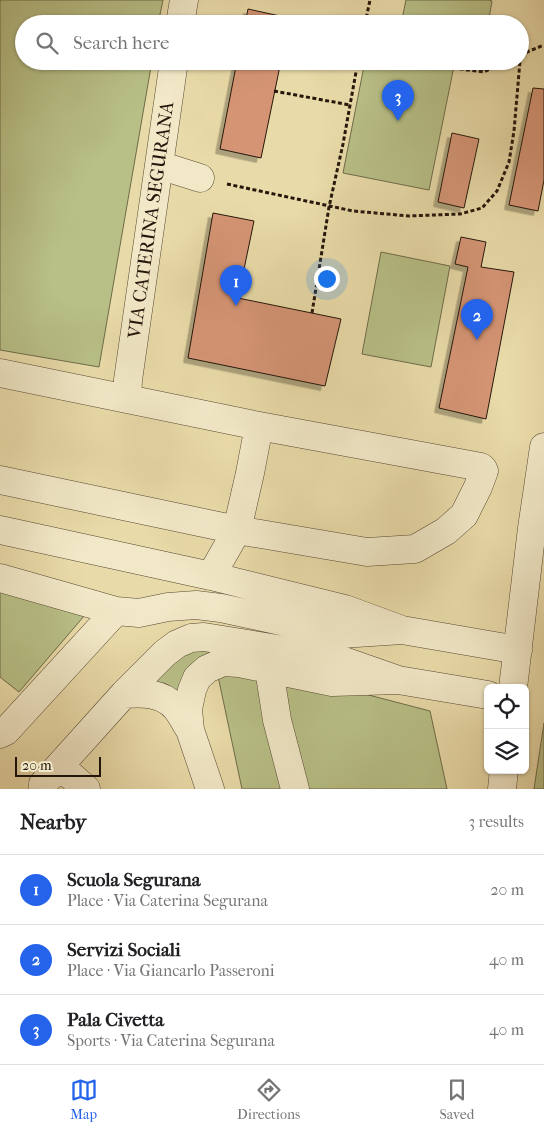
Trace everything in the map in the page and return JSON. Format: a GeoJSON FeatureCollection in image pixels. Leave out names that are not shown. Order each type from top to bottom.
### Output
{"type":"FeatureCollection","features":[{"type":"Feature","properties":{"kind":"street"},"geometry":{"type":"LineString","coordinates":[[182,15],[184,0]]}},
{"type":"Feature","properties":{"kind":"street","name":"VIA CATERINA SEGURANA"},"geometry":{"type":"LineString","coordinates":[[128,389],[173,70]]}},
{"type":"Feature","properties":{"kind":"street"},"geometry":{"type":"LineString","coordinates":[[159,165],[200,178]]}},
{"type":"Feature","properties":{"kind":"street"},"geometry":{"type":"LineString","coordinates":[[0,373],[128,389],[259,426],[481,467],[484,471],[464,515],[446,531],[415,549],[367,552],[236,530],[0,480]]}},
{"type":"Feature","properties":{"kind":"street"},"geometry":{"type":"LineString","coordinates":[[211,576],[236,530],[259,426]]}},
{"type":"Feature","properties":{"kind":"street"},"geometry":{"type":"LineString","coordinates":[[514,684],[532,528],[544,447]]}},
{"type":"Feature","properties":{"kind":"street"},"geometry":{"type":"LineString","coordinates":[[0,530],[211,576],[346,609],[402,630],[518,650]]}},
{"type":"Feature","properties":{"kind":"street"},"geometry":{"type":"LineString","coordinates":[[0,578],[116,612],[139,612],[196,605],[221,608],[341,634],[402,630]]}},
{"type":"Feature","properties":{"kind":"street"},"geometry":{"type":"LineString","coordinates":[[0,734],[6,731],[116,612]]}},
{"type":"Feature","properties":{"kind":"street"},"geometry":{"type":"LineString","coordinates":[[86,789],[49,782],[124,694],[165,653],[177,644],[191,638],[204,637],[338,659],[398,680],[484,694]]}},
{"type":"Feature","properties":{"kind":"street"},"geometry":{"type":"LineString","coordinates":[[190,730],[188,709],[192,690],[198,678],[207,669],[223,662],[239,663],[332,682],[398,680]]}},
{"type":"Feature","properties":{"kind":"street"},"geometry":{"type":"LineString","coordinates":[[269,669],[277,720],[295,789]]}},
{"type":"Feature","properties":{"kind":"street"},"geometry":{"type":"LineString","coordinates":[[124,694],[144,693],[156,695],[176,707],[190,730],[210,789]]}},
{"type":"Feature","properties":{"kind":"street"},"geometry":{"type":"LineString","coordinates":[[502,789],[504,774]]}},
{"type":"Feature","properties":{"kind":"path"},"geometry":{"type":"LineString","coordinates":[[367,15],[370,0]]}},
{"type":"Feature","properties":{"kind":"path"},"geometry":{"type":"LineString","coordinates":[[529,51],[544,45]]}},
{"type":"Feature","properties":{"kind":"path"},"geometry":{"type":"LineString","coordinates":[[312,314],[329,207],[356,70]]}},
{"type":"Feature","properties":{"kind":"path"},"geometry":{"type":"LineString","coordinates":[[469,70],[484,72],[488,70]]}},
{"type":"Feature","properties":{"kind":"path"},"geometry":{"type":"LineString","coordinates":[[200,178],[353,211],[409,216],[460,214],[482,208],[497,191],[508,162],[514,131],[519,70]]}},
{"type":"Feature","properties":{"kind":"path"},"geometry":{"type":"LineString","coordinates":[[274,91],[350,105]]}},
{"type":"Feature","properties":{"kind":"green space"},"geometry":{"type":"Polygon","coordinates":[[[0,0],[163,0],[160,15],[15,15],[15,70],[150,70],[99,367],[0,350],[0,0]]]}},
{"type":"Feature","properties":{"kind":"green space"},"geometry":{"type":"Polygon","coordinates":[[[406,0],[492,1],[490,15],[403,15],[406,0]]]}},
{"type":"Feature","properties":{"kind":"green space"},"geometry":{"type":"Polygon","coordinates":[[[363,70],[453,70],[429,190],[343,173],[363,70]]]}},
{"type":"Feature","properties":{"kind":"green space"},"geometry":{"type":"Polygon","coordinates":[[[381,252],[450,266],[431,367],[362,354],[381,252]]]}},
{"type":"Feature","properties":{"kind":"green space"},"geometry":{"type":"Polygon","coordinates":[[[0,570],[103,594],[19,692],[0,677],[0,570]]]}},
{"type":"Feature","properties":{"kind":"green space"},"geometry":{"type":"Polygon","coordinates":[[[232,648],[177,700],[147,690],[179,650],[232,648]]]}},
{"type":"Feature","properties":{"kind":"green space"},"geometry":{"type":"Polygon","coordinates":[[[215,662],[269,669],[430,711],[447,789],[242,789],[215,662]]]}},
{"type":"Feature","properties":{"kind":"green space"},"geometry":{"type":"Polygon","coordinates":[[[544,723],[544,789],[534,789],[544,723]]]}},
{"type":"Feature","properties":{"kind":"building"},"geometry":{"type":"Polygon","coordinates":[[[248,9],[275,15],[247,15],[248,9]]]}},
{"type":"Feature","properties":{"kind":"building"},"geometry":{"type":"Polygon","coordinates":[[[235,70],[279,70],[261,158],[220,149],[235,70]]]}},
{"type":"Feature","properties":{"kind":"building"},"geometry":{"type":"Polygon","coordinates":[[[533,88],[544,89],[544,180],[538,211],[509,205],[533,88]]]}},
{"type":"Feature","properties":{"kind":"building"},"geometry":{"type":"Polygon","coordinates":[[[452,133],[479,139],[464,208],[438,202],[452,133]]]}},
{"type":"Feature","properties":{"kind":"building"},"geometry":{"type":"Polygon","coordinates":[[[213,213],[254,221],[238,298],[341,319],[325,386],[188,358],[213,213]]]}},
{"type":"Feature","properties":{"kind":"building"},"geometry":{"type":"Polygon","coordinates":[[[461,237],[486,242],[481,267],[514,272],[486,419],[439,408],[468,267],[455,264],[461,237]]]}},
{"type":"Feature","properties":{"kind":"place","name":"Pala Civetta"},"geometry":{"type":"Point","coordinates":[398,121]}},
{"type":"Feature","properties":{"kind":"place","name":"Scuola Segurana"},"geometry":{"type":"Point","coordinates":[236,306]}},
{"type":"Feature","properties":{"kind":"place","name":"Servizi Sociali"},"geometry":{"type":"Point","coordinates":[477,340]}}]}
